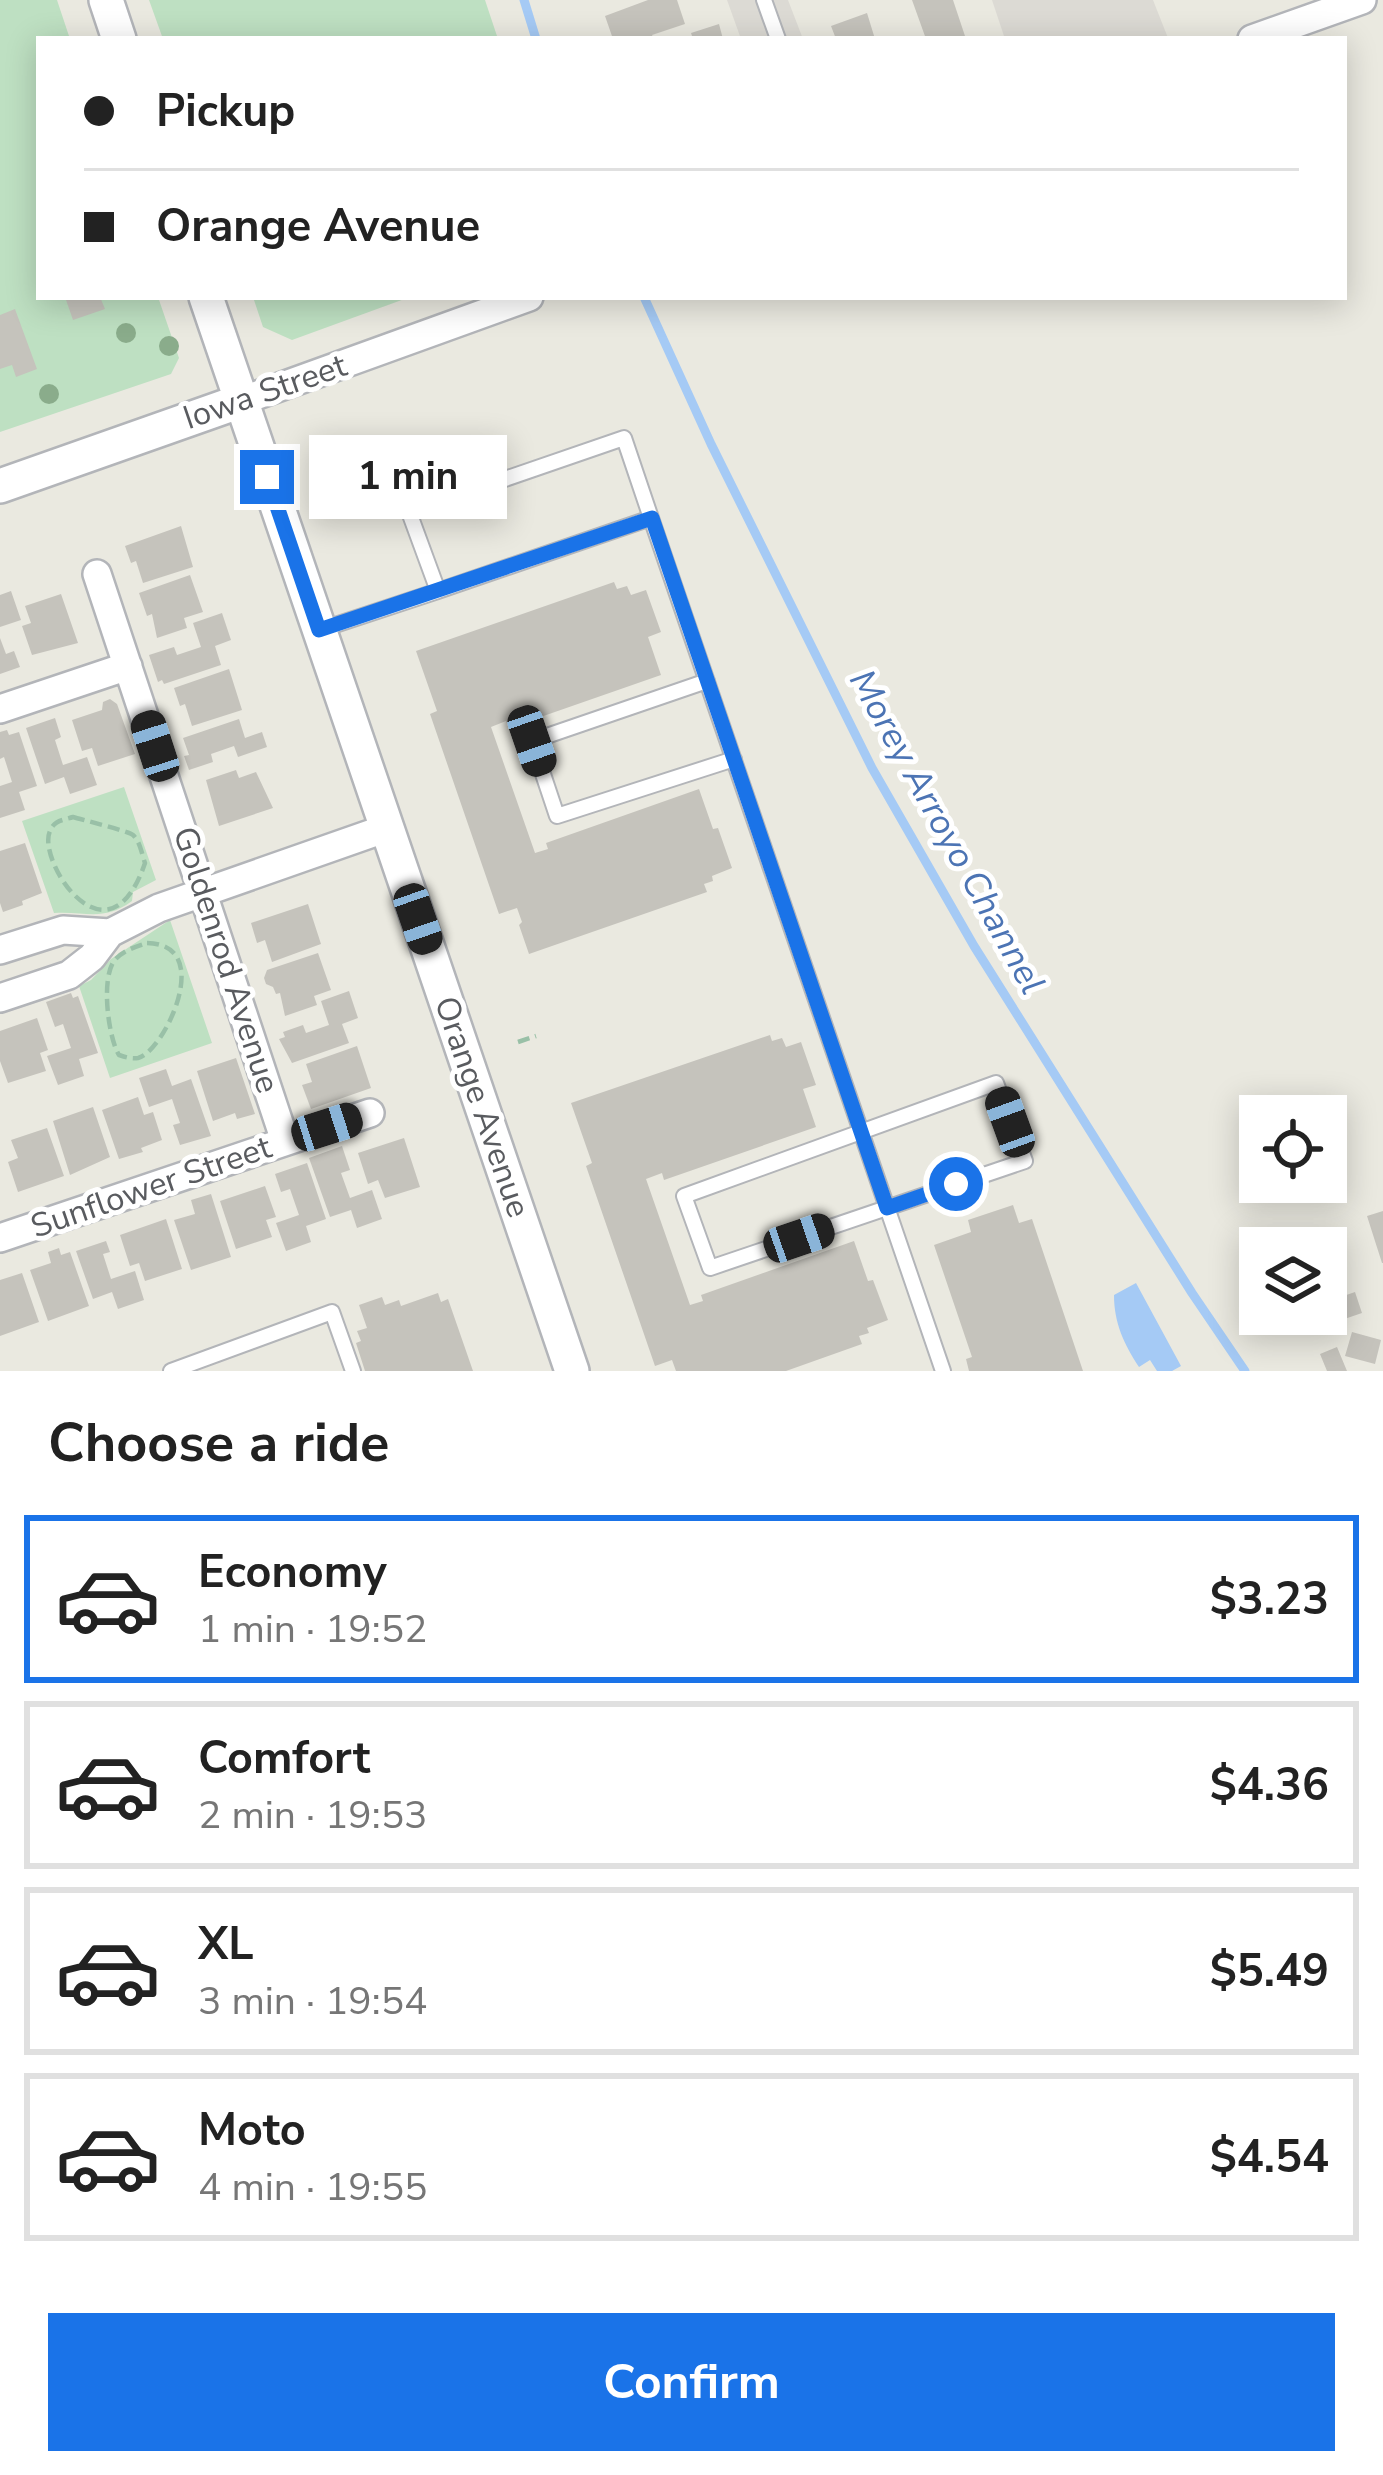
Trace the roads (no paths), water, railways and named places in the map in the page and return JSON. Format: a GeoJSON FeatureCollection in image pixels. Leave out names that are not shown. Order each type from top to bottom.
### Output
{"type":"FeatureCollection","features":[{"type":"Feature","properties":{"kind":"street"},"geometry":{"type":"LineString","coordinates":[[106,0],[118,36]]}},
{"type":"Feature","properties":{"kind":"street"},"geometry":{"type":"LineString","coordinates":[[1260,36],[1362,0]]}},
{"type":"Feature","properties":{"kind":"street","name":"Orange Avenue"},"geometry":{"type":"LineString","coordinates":[[207,300],[572,1371]]}},
{"type":"Feature","properties":{"kind":"street","name":"Iowa Street"},"geometry":{"type":"LineString","coordinates":[[0,486],[522,300]]}},
{"type":"Feature","properties":{"kind":"street","name":"Goldenrod Avenue"},"geometry":{"type":"LineString","coordinates":[[97,574],[285,1141]]}},
{"type":"Feature","properties":{"kind":"street"},"geometry":{"type":"LineString","coordinates":[[0,709],[128,666]]}},
{"type":"Feature","properties":{"kind":"street"},"geometry":{"type":"LineString","coordinates":[[0,998],[69,975],[110,934],[159,908],[387,828]]}},
{"type":"Feature","properties":{"kind":"street"},"geometry":{"type":"LineString","coordinates":[[0,950],[63,930],[110,934]]}},
{"type":"Feature","properties":{"kind":"street","name":"Sunflower Street"},"geometry":{"type":"LineString","coordinates":[[0,1238],[370,1113]]}},
{"type":"Feature","properties":{"kind":"lane"},"geometry":{"type":"LineString","coordinates":[[764,0],[777,36]]}},
{"type":"Feature","properties":{"kind":"lane"},"geometry":{"type":"LineString","coordinates":[[438,591],[409,512],[624,438],[943,1371]]}},
{"type":"Feature","properties":{"kind":"lane"},"geometry":{"type":"LineString","coordinates":[[319,630],[652,518]]}},
{"type":"Feature","properties":{"kind":"lane"},"geometry":{"type":"LineString","coordinates":[[707,681],[532,741],[557,816],[734,759]]}},
{"type":"Feature","properties":{"kind":"lane"},"geometry":{"type":"LineString","coordinates":[[996,1083],[1025,1161],[710,1268],[684,1196],[861,1133],[996,1083]]}},
{"type":"Feature","properties":{"kind":"lane"},"geometry":{"type":"LineString","coordinates":[[172,1371],[332,1312],[353,1371]]}},
{"type":"Feature","properties":{"kind":"water"},"geometry":{"type":"Polygon","coordinates":[[[1136,1283],[1181,1366],[1172,1371],[1157,1371],[1150,1360],[1139,1367],[1121,1333],[1114,1295],[1136,1283]]]}},
{"type":"Feature","properties":{"kind":"waterway","name":"Morey Arroyo Channel"},"geometry":{"type":"LineString","coordinates":[[524,0],[535,36]]}},
{"type":"Feature","properties":{"kind":"waterway","name":"Morey Arroyo Channel"},"geometry":{"type":"LineString","coordinates":[[645,300],[711,444],[872,768],[974,946],[1245,1371]]}}]}
